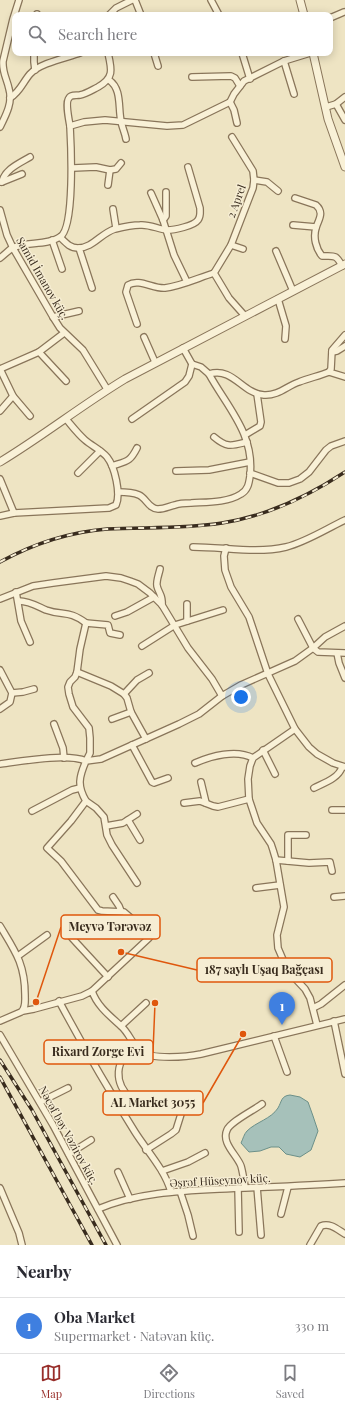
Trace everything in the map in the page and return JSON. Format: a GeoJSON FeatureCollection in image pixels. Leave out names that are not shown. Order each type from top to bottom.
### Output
{"type":"FeatureCollection","features":[{"type":"Feature","properties":{"kind":"street"},"geometry":{"type":"LineString","coordinates":[[15,12],[19,0]]}},
{"type":"Feature","properties":{"kind":"street"},"geometry":{"type":"LineString","coordinates":[[112,12],[116,8],[132,0]]}},
{"type":"Feature","properties":{"kind":"street"},"geometry":{"type":"LineString","coordinates":[[135,0],[140,12]]}},
{"type":"Feature","properties":{"kind":"street"},"geometry":{"type":"LineString","coordinates":[[211,0],[217,12]]}},
{"type":"Feature","properties":{"kind":"street"},"geometry":{"type":"LineString","coordinates":[[300,0],[303,12]]}},
{"type":"Feature","properties":{"kind":"street"},"geometry":{"type":"LineString","coordinates":[[333,17],[344,12]]}},
{"type":"Feature","properties":{"kind":"street"},"geometry":{"type":"LineString","coordinates":[[0,127],[6,114],[10,98],[10,90],[1,67],[12,23]]}},
{"type":"Feature","properties":{"kind":"street"},"geometry":{"type":"LineString","coordinates":[[34,56],[35,70]]}},
{"type":"Feature","properties":{"kind":"street"},"geometry":{"type":"LineString","coordinates":[[10,98],[16,95],[30,74],[35,70],[71,56]]}},
{"type":"Feature","properties":{"kind":"street"},"geometry":{"type":"LineString","coordinates":[[0,258],[13,248],[52,240],[60,237],[64,233],[67,226],[72,168],[67,102],[68,98],[71,96],[86,94],[109,80],[111,73],[108,56]]}},
{"type":"Feature","properties":{"kind":"street"},"geometry":{"type":"LineString","coordinates":[[155,56],[158,66]]}},
{"type":"Feature","properties":{"kind":"street"},"geometry":{"type":"LineString","coordinates":[[243,56],[250,79]]}},
{"type":"Feature","properties":{"kind":"street"},"geometry":{"type":"LineString","coordinates":[[70,126],[93,121],[121,121],[167,126],[183,125],[230,102],[240,86],[250,79],[284,61],[302,56]]}},
{"type":"Feature","properties":{"kind":"street"},"geometry":{"type":"LineString","coordinates":[[313,56],[333,134],[345,167]]}},
{"type":"Feature","properties":{"kind":"street"},"geometry":{"type":"LineString","coordinates":[[284,61],[294,94]]}},
{"type":"Feature","properties":{"kind":"street"},"geometry":{"type":"LineString","coordinates":[[192,77],[228,75],[235,78],[240,86]]}},
{"type":"Feature","properties":{"kind":"street"},"geometry":{"type":"LineString","coordinates":[[109,80],[118,91],[121,121],[126,139]]}},
{"type":"Feature","properties":{"kind":"street"},"geometry":{"type":"LineString","coordinates":[[326,108],[336,104],[345,97]]}},
{"type":"Feature","properties":{"kind":"street"},"geometry":{"type":"LineString","coordinates":[[230,102],[234,110],[237,123]]}},
{"type":"Feature","properties":{"kind":"street"},"geometry":{"type":"LineString","coordinates":[[336,104],[345,120]]}},
{"type":"Feature","properties":{"kind":"street","name":"2 Aprel"},"geometry":{"type":"LineString","coordinates":[[214,273],[231,245],[253,188],[253,171],[232,137]]}},
{"type":"Feature","properties":{"kind":"street"},"geometry":{"type":"LineString","coordinates":[[1,182],[10,170],[30,157]]}},
{"type":"Feature","properties":{"kind":"street"},"geometry":{"type":"LineString","coordinates":[[72,168],[96,167],[110,170],[116,169],[121,163]]}},
{"type":"Feature","properties":{"kind":"street"},"geometry":{"type":"LineString","coordinates":[[60,237],[70,246],[79,248],[92,244],[103,234],[116,228],[140,225],[167,230],[179,228],[195,222],[201,214],[188,167]]}},
{"type":"Feature","properties":{"kind":"street"},"geometry":{"type":"LineString","coordinates":[[108,184],[110,170]]}},
{"type":"Feature","properties":{"kind":"street"},"geometry":{"type":"LineString","coordinates":[[1,182],[22,174]]}},
{"type":"Feature","properties":{"kind":"street"},"geometry":{"type":"LineString","coordinates":[[254,180],[267,182],[278,191]]}},
{"type":"Feature","properties":{"kind":"street"},"geometry":{"type":"LineString","coordinates":[[163,220],[166,216],[166,192]]}},
{"type":"Feature","properties":{"kind":"street"},"geometry":{"type":"LineString","coordinates":[[151,193],[167,230],[174,255],[187,282]]}},
{"type":"Feature","properties":{"kind":"street"},"geometry":{"type":"LineString","coordinates":[[0,462],[66,419],[107,389],[155,362],[344,265],[337,257],[332,255],[322,256],[320,253],[315,235],[321,213],[319,207],[295,198]]}},
{"type":"Feature","properties":{"kind":"street"},"geometry":{"type":"LineString","coordinates":[[113,209],[116,228]]}},
{"type":"Feature","properties":{"kind":"street","name":"Samid İmanov küç."},"geometry":{"type":"LineString","coordinates":[[0,210],[13,248],[53,317],[64,333],[83,350],[107,389]]}},
{"type":"Feature","properties":{"kind":"street"},"geometry":{"type":"LineString","coordinates":[[294,225],[316,227]]}},
{"type":"Feature","properties":{"kind":"street"},"geometry":{"type":"LineString","coordinates":[[52,240],[62,269]]}},
{"type":"Feature","properties":{"kind":"street"},"geometry":{"type":"LineString","coordinates":[[231,245],[243,249]]}},
{"type":"Feature","properties":{"kind":"street"},"geometry":{"type":"LineString","coordinates":[[79,248],[92,288]]}},
{"type":"Feature","properties":{"kind":"street"},"geometry":{"type":"LineString","coordinates":[[276,251],[293,291]]}},
{"type":"Feature","properties":{"kind":"street"},"geometry":{"type":"LineString","coordinates":[[137,324],[126,292],[128,285],[135,283],[148,284],[164,288],[214,273],[229,298],[245,316]]}},
{"type":"Feature","properties":{"kind":"street"},"geometry":{"type":"LineString","coordinates":[[278,299],[286,326],[285,339]]}},
{"type":"Feature","properties":{"kind":"street"},"geometry":{"type":"LineString","coordinates":[[53,317],[79,311]]}},
{"type":"Feature","properties":{"kind":"street"},"geometry":{"type":"LineString","coordinates":[[30,416],[13,396],[0,369],[39,352],[64,333]]}},
{"type":"Feature","properties":{"kind":"street"},"geometry":{"type":"LineString","coordinates":[[329,372],[331,369],[332,352],[345,334]]}},
{"type":"Feature","properties":{"kind":"street"},"geometry":{"type":"LineString","coordinates":[[144,337],[155,362]]}},
{"type":"Feature","properties":{"kind":"street"},"geometry":{"type":"LineString","coordinates":[[332,352],[345,346]]}},
{"type":"Feature","properties":{"kind":"street"},"geometry":{"type":"LineString","coordinates":[[118,492],[139,495],[153,508],[157,509],[179,504],[219,501],[243,494],[247,488],[249,482],[250,462],[245,435],[235,414],[216,388],[209,374],[201,367],[192,364],[183,348]]}},
{"type":"Feature","properties":{"kind":"street"},"geometry":{"type":"LineString","coordinates":[[39,352],[66,381]]}},
{"type":"Feature","properties":{"kind":"street"},"geometry":{"type":"LineString","coordinates":[[132,419],[185,382],[189,376],[192,364]]}},
{"type":"Feature","properties":{"kind":"street"},"geometry":{"type":"LineString","coordinates":[[209,374],[221,372],[228,374],[240,384],[257,394],[268,395],[275,394],[298,382],[329,372],[345,377]]}},
{"type":"Feature","properties":{"kind":"street"},"geometry":{"type":"LineString","coordinates":[[245,435],[260,426],[261,422],[257,394]]}},
{"type":"Feature","properties":{"kind":"street"},"geometry":{"type":"LineString","coordinates":[[0,411],[13,396]]}},
{"type":"Feature","properties":{"kind":"street"},"geometry":{"type":"LineString","coordinates":[[0,516],[14,513],[109,508],[116,505],[118,500],[118,492],[109,459],[84,439],[66,419]]}},
{"type":"Feature","properties":{"kind":"street"},"geometry":{"type":"LineString","coordinates":[[214,437],[226,446],[247,442]]}},
{"type":"Feature","properties":{"kind":"street"},"geometry":{"type":"LineString","coordinates":[[250,473],[278,483],[289,483],[300,479],[309,472],[326,450],[331,446],[345,441]]}},
{"type":"Feature","properties":{"kind":"street"},"geometry":{"type":"LineString","coordinates":[[112,466],[129,460],[137,448]]}},
{"type":"Feature","properties":{"kind":"street"},"geometry":{"type":"LineString","coordinates":[[78,473],[100,451]]}},
{"type":"Feature","properties":{"kind":"street"},"geometry":{"type":"LineString","coordinates":[[176,471],[209,470],[250,462]]}},
{"type":"Feature","properties":{"kind":"street"},"geometry":{"type":"LineString","coordinates":[[0,479],[14,513]]}},
{"type":"Feature","properties":{"kind":"street"},"geometry":{"type":"LineString","coordinates":[[193,547],[261,550],[288,546],[345,520]]}},
{"type":"Feature","properties":{"kind":"street"},"geometry":{"type":"LineString","coordinates":[[226,548],[224,556],[225,570],[231,587],[249,617],[268,674],[295,729],[309,747],[317,754],[344,767],[334,777],[314,788]]}},
{"type":"Feature","properties":{"kind":"street"},"geometry":{"type":"LineString","coordinates":[[160,569],[157,587],[162,594],[162,605]]}},
{"type":"Feature","properties":{"kind":"street"},"geometry":{"type":"LineString","coordinates":[[0,599],[16,592],[42,584],[106,576],[121,578],[138,584],[162,605],[188,648],[212,679],[222,696]]}},
{"type":"Feature","properties":{"kind":"street"},"geometry":{"type":"LineString","coordinates":[[16,592],[19,601],[21,621],[30,642]]}},
{"type":"Feature","properties":{"kind":"street"},"geometry":{"type":"LineString","coordinates":[[115,616],[127,612],[154,597]]}},
{"type":"Feature","properties":{"kind":"street"},"geometry":{"type":"LineString","coordinates":[[19,601],[26,601],[47,610],[74,615],[86,624],[108,625],[110,633],[120,636]]}},
{"type":"Feature","properties":{"kind":"street"},"geometry":{"type":"LineString","coordinates":[[187,604],[187,621]]}},
{"type":"Feature","properties":{"kind":"street"},"geometry":{"type":"LineString","coordinates":[[142,646],[175,626],[224,610]]}},
{"type":"Feature","properties":{"kind":"street"},"geometry":{"type":"LineString","coordinates":[[298,619],[313,648],[318,652],[345,654]]}},
{"type":"Feature","properties":{"kind":"street"},"geometry":{"type":"LineString","coordinates":[[86,624],[80,649],[77,672],[75,677],[70,682],[69,694],[73,707],[88,728],[90,738],[90,753],[81,773],[80,788],[86,802],[96,808],[104,818],[107,835],[112,845],[137,883]]}},
{"type":"Feature","properties":{"kind":"street"},"geometry":{"type":"LineString","coordinates":[[0,764],[46,759],[80,758],[86,761],[101,758],[199,714],[222,696],[241,685],[295,662],[325,637],[345,626]]}},
{"type":"Feature","properties":{"kind":"street"},"geometry":{"type":"LineString","coordinates":[[337,653],[345,678]]}},
{"type":"Feature","properties":{"kind":"street"},"geometry":{"type":"LineString","coordinates":[[0,670],[12,693],[10,702],[0,709]]}},
{"type":"Feature","properties":{"kind":"street"},"geometry":{"type":"LineString","coordinates":[[77,672],[111,686],[124,694],[127,698],[131,712],[146,739]]}},
{"type":"Feature","properties":{"kind":"street"},"geometry":{"type":"LineString","coordinates":[[124,694],[137,680],[149,673]]}},
{"type":"Feature","properties":{"kind":"street"},"geometry":{"type":"LineString","coordinates":[[12,693],[34,689]]}},
{"type":"Feature","properties":{"kind":"street"},"geometry":{"type":"LineString","coordinates":[[112,719],[131,712]]}},
{"type":"Feature","properties":{"kind":"street"},"geometry":{"type":"LineString","coordinates":[[54,724],[63,748],[64,758]]}},
{"type":"Feature","properties":{"kind":"street"},"geometry":{"type":"LineString","coordinates":[[295,729],[253,758],[248,779],[249,799],[257,822],[271,844],[276,860],[284,907],[277,935],[278,948],[290,973],[306,989],[317,1025]]}},
{"type":"Feature","properties":{"kind":"street"},"geometry":{"type":"LineString","coordinates":[[132,745],[152,782],[154,783],[168,778]]}},
{"type":"Feature","properties":{"kind":"street"},"geometry":{"type":"LineString","coordinates":[[264,750],[275,774]]}},
{"type":"Feature","properties":{"kind":"street"},"geometry":{"type":"LineString","coordinates":[[194,763],[206,758],[230,754],[244,755],[253,758]]}},
{"type":"Feature","properties":{"kind":"street"},"geometry":{"type":"LineString","coordinates":[[201,782],[206,803]]}},
{"type":"Feature","properties":{"kind":"street"},"geometry":{"type":"LineString","coordinates":[[32,811],[72,790],[80,788]]}},
{"type":"Feature","properties":{"kind":"street"},"geometry":{"type":"LineString","coordinates":[[184,803],[195,801],[218,807],[249,799]]}},
{"type":"Feature","properties":{"kind":"street"},"geometry":{"type":"LineString","coordinates":[[0,1021],[24,1010],[34,1009],[82,996],[92,991],[149,938],[138,924],[121,911],[106,912],[98,910],[61,861],[47,848],[86,802]]}},
{"type":"Feature","properties":{"kind":"street"},"geometry":{"type":"LineString","coordinates":[[332,810],[345,810]]}},
{"type":"Feature","properties":{"kind":"street"},"geometry":{"type":"LineString","coordinates":[[106,826],[116,825],[137,814]]}},
{"type":"Feature","properties":{"kind":"street"},"geometry":{"type":"LineString","coordinates":[[128,820],[140,840]]}},
{"type":"Feature","properties":{"kind":"street"},"geometry":{"type":"LineString","coordinates":[[288,861],[288,835],[306,834]]}},
{"type":"Feature","properties":{"kind":"street"},"geometry":{"type":"LineString","coordinates":[[276,860],[309,863],[330,862],[332,871]]}},
{"type":"Feature","properties":{"kind":"street"},"geometry":{"type":"LineString","coordinates":[[256,888],[280,885]]}},
{"type":"Feature","properties":{"kind":"street"},"geometry":{"type":"LineString","coordinates":[[334,897],[345,896]]}},
{"type":"Feature","properties":{"kind":"street"},"geometry":{"type":"LineString","coordinates":[[113,897],[121,911]]}},
{"type":"Feature","properties":{"kind":"street"},"geometry":{"type":"LineString","coordinates":[[0,926],[18,956],[24,973],[24,1010]]}},
{"type":"Feature","properties":{"kind":"street"},"geometry":{"type":"LineString","coordinates":[[18,956],[47,935]]}},
{"type":"Feature","properties":{"kind":"street"},"geometry":{"type":"LineString","coordinates":[[72,938],[108,977]]}},
{"type":"Feature","properties":{"kind":"street"},"geometry":{"type":"LineString","coordinates":[[313,1008],[321,1004],[345,985]]}},
{"type":"Feature","properties":{"kind":"street"},"geometry":{"type":"LineString","coordinates":[[92,991],[97,1002],[130,1036],[136,1046],[145,1054],[162,1056],[189,1057],[345,1019]]}},
{"type":"Feature","properties":{"kind":"street"},"geometry":{"type":"LineString","coordinates":[[59,1001],[90,1059],[146,1150],[162,1171],[172,1192]]}},
{"type":"Feature","properties":{"kind":"street"},"geometry":{"type":"LineString","coordinates":[[121,1026],[146,1003]]}},
{"type":"Feature","properties":{"kind":"street"},"geometry":{"type":"LineString","coordinates":[[334,1021],[345,1074]]}},
{"type":"Feature","properties":{"kind":"street","name":"Nəcəf bəy Vəzirov küç."},"geometry":{"type":"LineString","coordinates":[[0,1035],[69,1154],[117,1245]]}},
{"type":"Feature","properties":{"kind":"street"},"geometry":{"type":"LineString","coordinates":[[274,1036],[287,1072]]}},
{"type":"Feature","properties":{"kind":"street"},"geometry":{"type":"LineString","coordinates":[[136,1046],[128,1051],[121,1061],[118,1079],[127,1096],[132,1100],[149,1100]]}},
{"type":"Feature","properties":{"kind":"street"},"geometry":{"type":"LineString","coordinates":[[40,1102],[68,1088]]}},
{"type":"Feature","properties":{"kind":"street"},"geometry":{"type":"LineString","coordinates":[[246,1188],[241,1166],[228,1145],[226,1138],[227,1130],[231,1124],[262,1104]]}},
{"type":"Feature","properties":{"kind":"street"},"geometry":{"type":"LineString","coordinates":[[146,1150],[176,1130],[182,1111]]}},
{"type":"Feature","properties":{"kind":"street"},"geometry":{"type":"LineString","coordinates":[[69,1154],[91,1140]]}},
{"type":"Feature","properties":{"kind":"street"},"geometry":{"type":"LineString","coordinates":[[162,1171],[188,1162],[205,1153]]}},
{"type":"Feature","properties":{"kind":"street"},"geometry":{"type":"LineString","coordinates":[[118,1172],[130,1199]]}},
{"type":"Feature","properties":{"kind":"street","name":"Əşrəf Hüseynov küç."},"geometry":{"type":"LineString","coordinates":[[98,1209],[130,1199],[180,1191],[288,1187],[345,1183]]}},
{"type":"Feature","properties":{"kind":"street"},"geometry":{"type":"LineString","coordinates":[[257,1187],[261,1235]]}},
{"type":"Feature","properties":{"kind":"street"},"geometry":{"type":"LineString","coordinates":[[281,1214],[288,1187]]}},
{"type":"Feature","properties":{"kind":"street"},"geometry":{"type":"LineString","coordinates":[[0,1188],[19,1233],[22,1245]]}},
{"type":"Feature","properties":{"kind":"street"},"geometry":{"type":"LineString","coordinates":[[238,1188],[239,1232]]}},
{"type":"Feature","properties":{"kind":"street"},"geometry":{"type":"LineString","coordinates":[[180,1191],[188,1214],[193,1236]]}},
{"type":"Feature","properties":{"kind":"street"},"geometry":{"type":"LineString","coordinates":[[310,1245],[321,1226],[324,1225],[329,1224],[345,1234]]}},
{"type":"Feature","properties":{"kind":"water"},"geometry":{"type":"Polygon","coordinates":[[[290,1095],[300,1097],[308,1102],[318,1131],[311,1150],[300,1157],[286,1154],[279,1147],[271,1147],[260,1151],[249,1152],[241,1143],[246,1132],[275,1112],[283,1098],[290,1095]]]}},
{"type":"Feature","properties":{"kind":"railway"},"geometry":{"type":"LineString","coordinates":[[0,562],[38,544],[79,533],[107,529],[164,528],[208,525],[255,516],[316,490],[345,472]]}},
{"type":"Feature","properties":{"kind":"railway"},"geometry":{"type":"LineString","coordinates":[[0,1060],[32,1110],[106,1245]]}},
{"type":"Feature","properties":{"kind":"railway"},"geometry":{"type":"LineString","coordinates":[[0,1077],[92,1245]]}},
{"type":"Feature","properties":{"kind":"place","name":"187 saylı Uşaq Bağçası"},"geometry":{"type":"Point","coordinates":[121,952]}},
{"type":"Feature","properties":{"kind":"place","name":"Meyvə Tərəvəz"},"geometry":{"type":"Point","coordinates":[36,1002]}},
{"type":"Feature","properties":{"kind":"place","name":"Rixard Zorge Evi"},"geometry":{"type":"Point","coordinates":[155,1003]}},
{"type":"Feature","properties":{"kind":"place","name":"Oba Market"},"geometry":{"type":"Point","coordinates":[282,1025]}},
{"type":"Feature","properties":{"kind":"place","name":"AL Market 3055"},"geometry":{"type":"Point","coordinates":[243,1034]}}]}
